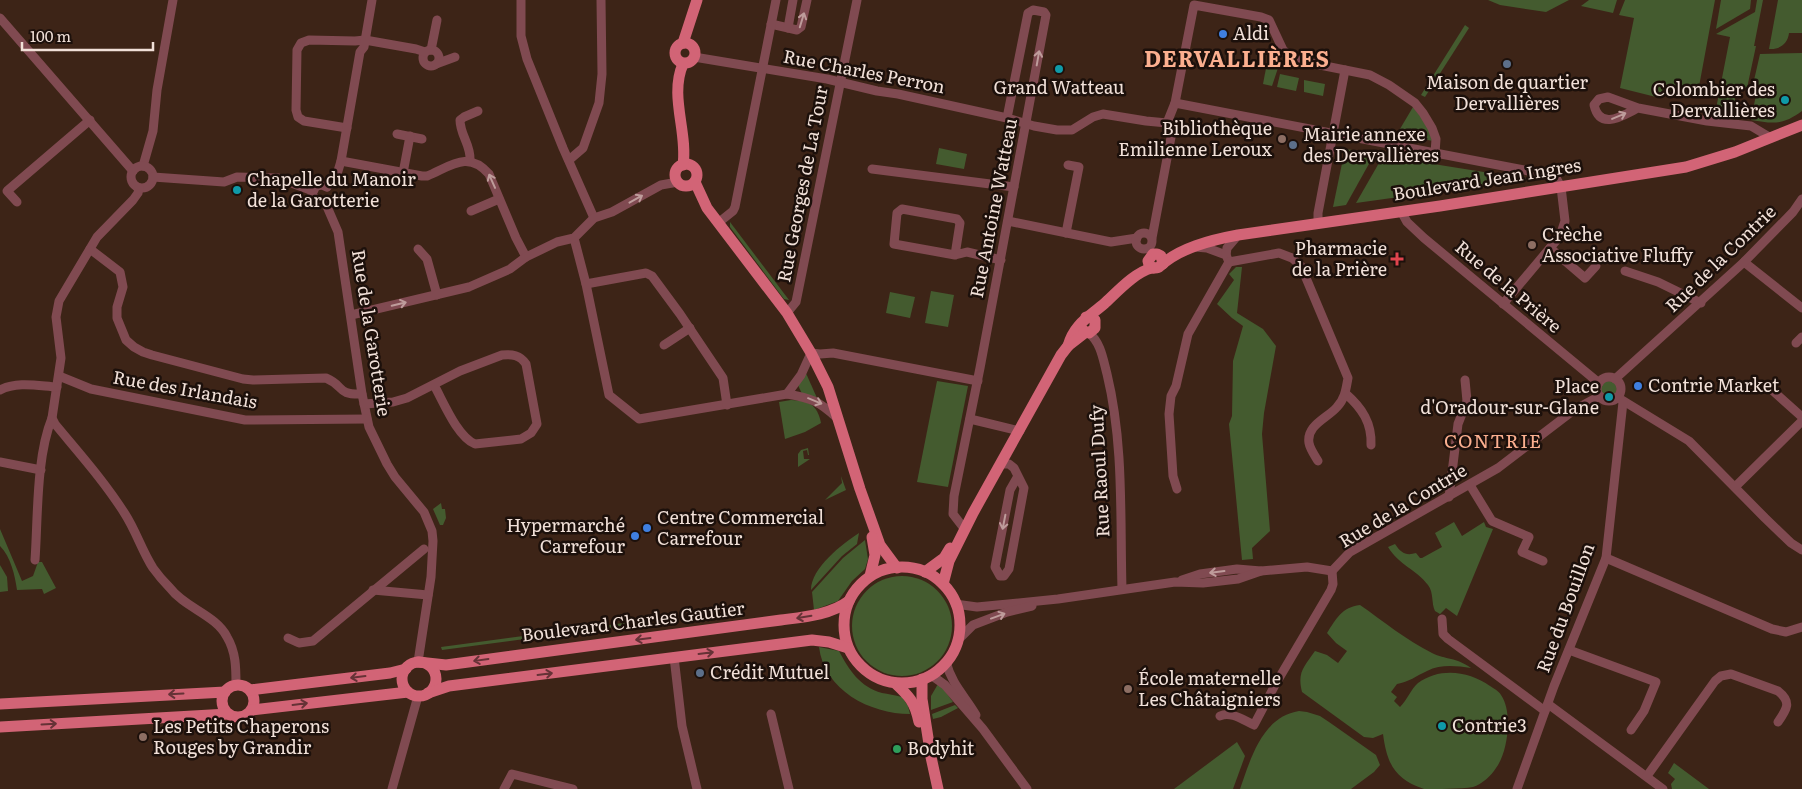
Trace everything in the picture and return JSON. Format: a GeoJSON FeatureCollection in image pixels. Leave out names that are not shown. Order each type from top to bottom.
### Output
{"type":"FeatureCollection","features":[{"type":"Feature","properties":{"kind":"main road"},"geometry":{"type":"LineString","coordinates":[[683,43],[697,0]]}},
{"type":"Feature","properties":{"kind":"main road"},"geometry":{"type":"LineString","coordinates":[[683,64],[676,60],[674,52],[677,46],[688,43],[693,47],[694,57],[689,62],[683,64],[679,73],[678,101],[684,150],[683,165],[676,172],[678,182],[686,186],[695,182]]}},
{"type":"Feature","properties":{"kind":"main road","name":"Boulevard Jean Ingres"},"geometry":{"type":"LineString","coordinates":[[943,584],[949,561],[973,513],[1068,346],[1070,338],[1089,326],[1103,304],[1132,279],[1150,251],[1190,249],[1238,235],[1686,167],[1736,152],[1797,127]]}},
{"type":"Feature","properties":{"kind":"main road"},"geometry":{"type":"LineString","coordinates":[[683,165],[689,165],[694,168],[697,173],[695,182],[700,195],[718,223],[787,313],[811,352],[828,387],[880,545],[897,568]]}},
{"type":"Feature","properties":{"kind":"main road"},"geometry":{"type":"LineString","coordinates":[[860,489],[874,547],[874,564],[870,576]]}},
{"type":"Feature","properties":{"kind":"main road","name":"Boulevard Jean Ingres"},"geometry":{"type":"LineString","coordinates":[[925,572],[944,558],[973,513]]}},
{"type":"Feature","properties":{"kind":"main road"},"geometry":{"type":"LineString","coordinates":[[897,568],[925,572],[943,584],[956,604],[960,622],[958,641],[946,662],[927,677],[904,683],[880,679],[867,672],[856,661],[848,648],[844,625],[845,612],[849,601],[860,585],[870,576],[883,570],[897,568]]}},
{"type":"Feature","properties":{"kind":"main road","name":"Boulevard Charles Gautier"},"geometry":{"type":"LineString","coordinates":[[418,662],[446,664],[781,620],[818,614],[844,605],[849,601]]}},
{"type":"Feature","properties":{"kind":"main road"},"geometry":{"type":"LineString","coordinates":[[252,710],[254,700],[250,690],[242,685],[236,685],[230,687],[225,692],[222,703],[225,711],[234,717],[241,717],[252,710],[418,694],[449,686],[812,640],[830,642],[848,648]]}},
{"type":"Feature","properties":{"kind":"main road"},"geometry":{"type":"LineString","coordinates":[[250,690],[390,673],[418,662],[427,665],[435,674],[435,683],[418,694]]}},
{"type":"Feature","properties":{"kind":"main road"},"geometry":{"type":"LineString","coordinates":[[406,668],[402,681],[418,694]]}},
{"type":"Feature","properties":{"kind":"main road"},"geometry":{"type":"LineString","coordinates":[[927,677],[922,699],[938,789]]}},
{"type":"Feature","properties":{"kind":"main road"},"geometry":{"type":"LineString","coordinates":[[895,683],[912,701],[931,757]]}},
{"type":"Feature","properties":{"kind":"main road"},"geometry":{"type":"LineString","coordinates":[[0,704],[225,692]]}},
{"type":"Feature","properties":{"kind":"main road"},"geometry":{"type":"LineString","coordinates":[[0,726],[228,714]]}},
{"type":"Feature","properties":{"kind":"street"},"geometry":{"type":"LineString","coordinates":[[143,166],[153,131],[157,90],[173,0]]}},
{"type":"Feature","properties":{"kind":"street"},"geometry":{"type":"LineString","coordinates":[[327,187],[338,171],[341,161],[360,52],[365,40],[372,0]]}},
{"type":"Feature","properties":{"kind":"street"},"geometry":{"type":"LineString","coordinates":[[521,0],[521,36],[527,59],[594,218]]}},
{"type":"Feature","properties":{"kind":"street"},"geometry":{"type":"LineString","coordinates":[[569,160],[583,148],[599,103],[602,74],[601,0]]}},
{"type":"Feature","properties":{"kind":"street"},"geometry":{"type":"LineString","coordinates":[[718,223],[733,211],[735,207],[776,0]]}},
{"type":"Feature","properties":{"kind":"street"},"geometry":{"type":"LineString","coordinates":[[788,28],[793,0]]}},
{"type":"Feature","properties":{"kind":"street"},"geometry":{"type":"LineString","coordinates":[[771,24],[797,30],[801,27],[806,0]]}},
{"type":"Feature","properties":{"kind":"street","name":"Rue Georges de La Tour"},"geometry":{"type":"LineString","coordinates":[[787,313],[796,302],[857,0]]}},
{"type":"Feature","properties":{"kind":"street"},"geometry":{"type":"LineString","coordinates":[[1008,221],[1150,251],[1154,220],[1172,132],[1167,123],[1175,103],[1194,5],[1269,20],[1283,50],[1295,60],[1376,77],[1415,103],[1423,113],[1436,139],[1435,153]]}},
{"type":"Feature","properties":{"kind":"street","name":"Rue Antoine Watteau"},"geometry":{"type":"LineString","coordinates":[[963,527],[953,516],[953,506],[1046,15],[1044,12],[1033,10],[1028,13],[1007,118]]}},
{"type":"Feature","properties":{"kind":"street"},"geometry":{"type":"LineString","coordinates":[[0,18],[133,171],[132,181],[139,188]]}},
{"type":"Feature","properties":{"kind":"street"},"geometry":{"type":"LineString","coordinates":[[437,20],[428,51],[423,59],[424,63],[430,66],[455,57]]}},
{"type":"Feature","properties":{"kind":"street"},"geometry":{"type":"LineString","coordinates":[[347,128],[304,121],[298,117],[296,110],[297,50],[301,43],[309,40],[365,40],[436,52],[439,60],[436,64]]}},
{"type":"Feature","properties":{"kind":"street","name":"Rue Charles Perron"},"geometry":{"type":"LineString","coordinates":[[694,57],[840,82],[1007,118],[1034,126],[1068,131],[1093,117],[1103,114],[1167,123]]}},
{"type":"Feature","properties":{"kind":"street"},"geometry":{"type":"LineString","coordinates":[[1318,223],[1318,212],[1345,70]]}},
{"type":"Feature","properties":{"kind":"street"},"geometry":{"type":"LineString","coordinates":[[1175,103],[1555,176],[1561,187],[1565,222],[1560,236],[1503,304]]}},
{"type":"Feature","properties":{"kind":"street"},"geometry":{"type":"LineString","coordinates":[[1638,108],[1707,121],[1751,126],[1770,138]]}},
{"type":"Feature","properties":{"kind":"street"},"geometry":{"type":"LineString","coordinates":[[470,160],[470,148],[460,125],[460,120],[478,111]]}},
{"type":"Feature","properties":{"kind":"street"},"geometry":{"type":"LineString","coordinates":[[16,202],[7,191],[90,120]]}},
{"type":"Feature","properties":{"kind":"street"},"geometry":{"type":"LineString","coordinates":[[397,134],[422,139]]}},
{"type":"Feature","properties":{"kind":"street"},"geometry":{"type":"LineString","coordinates":[[403,173],[410,136]]}},
{"type":"Feature","properties":{"kind":"street"},"geometry":{"type":"LineString","coordinates":[[341,161],[427,176],[458,162],[470,160],[482,166],[489,174],[526,257]]}},
{"type":"Feature","properties":{"kind":"street"},"geometry":{"type":"LineString","coordinates":[[1066,233],[1079,167],[1068,165]]}},
{"type":"Feature","properties":{"kind":"street"},"geometry":{"type":"LineString","coordinates":[[133,171],[143,166],[149,168],[153,177],[149,186],[139,188]]}},
{"type":"Feature","properties":{"kind":"street"},"geometry":{"type":"LineString","coordinates":[[872,169],[1014,187]]}},
{"type":"Feature","properties":{"kind":"street"},"geometry":{"type":"LineString","coordinates":[[153,177],[224,182],[237,177],[278,178],[313,191]]}},
{"type":"Feature","properties":{"kind":"street"},"geometry":{"type":"LineString","coordinates":[[351,315],[469,287],[510,269],[526,257],[536,254],[557,242],[574,238],[594,218],[612,212],[661,185],[678,182]]}},
{"type":"Feature","properties":{"kind":"street"},"geometry":{"type":"LineString","coordinates":[[313,191],[319,185],[327,187]]}},
{"type":"Feature","properties":{"kind":"street"},"geometry":{"type":"LineString","coordinates":[[313,191],[314,199],[319,202],[325,202],[330,195],[327,187]]}},
{"type":"Feature","properties":{"kind":"street"},"geometry":{"type":"LineString","coordinates":[[35,560],[41,470],[62,358],[56,317],[59,302],[97,237],[138,193],[139,188]]}},
{"type":"Feature","properties":{"kind":"street"},"geometry":{"type":"LineString","coordinates":[[471,211],[499,199]]}},
{"type":"Feature","properties":{"kind":"street","name":"Rue de la Contrie"},"geometry":{"type":"LineString","coordinates":[[1615,379],[1744,262],[1793,212],[1802,200]]}},
{"type":"Feature","properties":{"kind":"street","name":"Rue de la Garotterie"},"geometry":{"type":"LineString","coordinates":[[325,202],[338,232],[367,419],[387,464],[395,477],[424,512],[432,531],[433,550],[418,662]]}},
{"type":"Feature","properties":{"kind":"street"},"geometry":{"type":"LineString","coordinates":[[955,255],[960,223],[957,219],[902,209],[898,213],[894,244],[955,255],[967,252],[1000,260]]}},
{"type":"Feature","properties":{"kind":"street","name":"Rue de la Prière"},"geometry":{"type":"LineString","coordinates":[[1401,211],[1413,228],[1599,383]]}},
{"type":"Feature","properties":{"kind":"street"},"geometry":{"type":"LineString","coordinates":[[1177,489],[1173,476],[1169,414],[1171,396],[1176,386],[1188,334],[1228,259],[1227,248],[1238,235]]}},
{"type":"Feature","properties":{"kind":"street"},"geometry":{"type":"LineString","coordinates":[[574,238],[586,284],[609,395],[639,419],[787,394],[804,397],[820,403],[838,419]]}},
{"type":"Feature","properties":{"kind":"street"},"geometry":{"type":"LineString","coordinates":[[1190,249],[1207,248],[1228,259],[1279,253],[1292,258],[1301,266],[1348,378],[1346,394],[1337,408],[1315,425],[1310,436],[1309,443],[1318,461]]}},
{"type":"Feature","properties":{"kind":"street"},"geometry":{"type":"LineString","coordinates":[[1550,248],[1585,278],[1596,266]]}},
{"type":"Feature","properties":{"kind":"street"},"geometry":{"type":"LineString","coordinates":[[90,249],[120,272],[123,287],[117,307],[117,318],[126,340],[143,352],[243,379],[326,378],[335,382],[343,392],[351,395],[362,394]]}},
{"type":"Feature","properties":{"kind":"street"},"geometry":{"type":"LineString","coordinates":[[418,250],[427,259],[436,295]]}},
{"type":"Feature","properties":{"kind":"street"},"geometry":{"type":"LineString","coordinates":[[1744,262],[1802,308]]}},
{"type":"Feature","properties":{"kind":"street"},"geometry":{"type":"LineString","coordinates":[[1625,271],[1658,282],[1701,303]]}},
{"type":"Feature","properties":{"kind":"street"},"geometry":{"type":"LineString","coordinates":[[586,284],[646,273],[652,276],[723,378],[727,404]]}},
{"type":"Feature","properties":{"kind":"street","name":"Rue Raoul Dufy"},"geometry":{"type":"LineString","coordinates":[[1089,326],[1101,351],[1112,395],[1118,431],[1122,589]]}},
{"type":"Feature","properties":{"kind":"street"},"geometry":{"type":"LineString","coordinates":[[664,345],[690,328]]}},
{"type":"Feature","properties":{"kind":"street"},"geometry":{"type":"LineString","coordinates":[[787,394],[801,374],[811,352],[833,354],[978,381]]}},
{"type":"Feature","properties":{"kind":"street"},"geometry":{"type":"LineString","coordinates":[[364,404],[400,400],[460,371],[502,355],[517,355],[526,364],[536,424],[531,433],[521,439],[475,444],[461,433],[434,385]]}},
{"type":"Feature","properties":{"kind":"street","name":"Rue des Irlandais"},"geometry":{"type":"LineString","coordinates":[[59,376],[91,389],[245,420],[367,419]]}},
{"type":"Feature","properties":{"kind":"street"},"geometry":{"type":"LineString","coordinates":[[1620,400],[1621,388],[1615,379],[1606,378],[1599,383],[1598,390],[1600,396],[1605,400],[1620,400],[1689,441],[1791,543],[1802,550]]}},
{"type":"Feature","properties":{"kind":"street"},"geometry":{"type":"LineString","coordinates":[[1448,497],[1458,424],[1467,401],[1465,380]]}},
{"type":"Feature","properties":{"kind":"street"},"geometry":{"type":"LineString","coordinates":[[2,386],[27,384],[57,387]]}},
{"type":"Feature","properties":{"kind":"street"},"geometry":{"type":"LineString","coordinates":[[1773,391],[1802,417]]}},
{"type":"Feature","properties":{"kind":"street"},"geometry":{"type":"LineString","coordinates":[[1346,394],[1358,405],[1366,419],[1372,433],[1371,445]]}},
{"type":"Feature","properties":{"kind":"street","name":"Rue de la Contrie"},"geometry":{"type":"LineString","coordinates":[[956,604],[977,608],[1058,599],[1175,582],[1202,583],[1238,579],[1261,571],[1307,567],[1332,571],[1350,552],[1498,468],[1574,410],[1600,396]]}},
{"type":"Feature","properties":{"kind":"street","name":"Rue du Bouillon"},"geometry":{"type":"LineString","coordinates":[[1517,789],[1606,558],[1620,400]]}},
{"type":"Feature","properties":{"kind":"street"},"geometry":{"type":"LineString","coordinates":[[52,418],[111,493],[126,515],[153,568],[172,592],[220,627],[227,636],[235,660],[236,685]]}},
{"type":"Feature","properties":{"kind":"street"},"geometry":{"type":"LineString","coordinates":[[970,419],[1010,427],[1020,431]]}},
{"type":"Feature","properties":{"kind":"street"},"geometry":{"type":"LineString","coordinates":[[1735,487],[1802,421]]}},
{"type":"Feature","properties":{"kind":"street"},"geometry":{"type":"LineString","coordinates":[[0,462],[41,470]]}},
{"type":"Feature","properties":{"kind":"street"},"geometry":{"type":"LineString","coordinates":[[1001,464],[1008,464],[1014,468],[1018,476],[1024,488],[1009,569],[1004,576],[1000,576],[995,567],[1010,490],[1018,476]]}},
{"type":"Feature","properties":{"kind":"street"},"geometry":{"type":"LineString","coordinates":[[1470,485],[1492,521],[1529,537],[1522,552],[1544,561]]}},
{"type":"Feature","properties":{"kind":"street"},"geometry":{"type":"LineString","coordinates":[[288,638],[299,643],[313,641],[424,549]]}},
{"type":"Feature","properties":{"kind":"street"},"geometry":{"type":"LineString","coordinates":[[1606,558],[1772,629],[1786,632],[1802,627]]}},
{"type":"Feature","properties":{"kind":"street"},"geometry":{"type":"LineString","coordinates":[[1220,716],[1227,713],[1238,716],[1254,725],[1331,590],[1334,584],[1332,571]]}},
{"type":"Feature","properties":{"kind":"street"},"geometry":{"type":"LineString","coordinates":[[373,590],[428,595]]}},
{"type":"Feature","properties":{"kind":"street","name":"Rue de la Contrie"},"geometry":{"type":"LineString","coordinates":[[958,641],[967,630],[980,622],[1007,612],[1058,599]]}},
{"type":"Feature","properties":{"kind":"street"},"geometry":{"type":"LineString","coordinates":[[1442,619],[1443,634],[1448,639],[1647,776],[1663,789]]}},
{"type":"Feature","properties":{"kind":"street"},"geometry":{"type":"LineString","coordinates":[[1569,650],[1656,682],[1644,711],[1631,730]]}},
{"type":"Feature","properties":{"kind":"street"},"geometry":{"type":"LineString","coordinates":[[674,657],[682,726],[697,789]]}},
{"type":"Feature","properties":{"kind":"street"},"geometry":{"type":"LineString","coordinates":[[946,662],[956,687],[969,703],[983,729]]}},
{"type":"Feature","properties":{"kind":"street"},"geometry":{"type":"LineString","coordinates":[[1647,776],[1721,676],[1731,674],[1778,690],[1787,702],[1787,708],[1778,722]]}},
{"type":"Feature","properties":{"kind":"street"},"geometry":{"type":"LineString","coordinates":[[927,677],[946,685],[983,729],[1027,789]]}},
{"type":"Feature","properties":{"kind":"street"},"geometry":{"type":"LineString","coordinates":[[392,789],[418,694]]}},
{"type":"Feature","properties":{"kind":"street"},"geometry":{"type":"LineString","coordinates":[[771,714],[789,789]]}},
{"type":"Feature","properties":{"kind":"street"},"geometry":{"type":"LineString","coordinates":[[504,789],[512,774],[573,789]]}},
{"type":"Feature","properties":{"kind":"green space"},"geometry":{"type":"Polygon","coordinates":[[[1488,0],[1569,0],[1546,12],[1500,5],[1488,0]]]}},
{"type":"Feature","properties":{"kind":"green space"},"geometry":{"type":"Polygon","coordinates":[[[1589,0],[1617,0],[1613,13],[1581,6],[1589,0]]]}},
{"type":"Feature","properties":{"kind":"green space"},"geometry":{"type":"Polygon","coordinates":[[[1625,0],[1715,0],[1698,92],[1656,97],[1620,88],[1634,18],[1619,15],[1625,0]]]}},
{"type":"Feature","properties":{"kind":"green space"},"geometry":{"type":"Polygon","coordinates":[[[1721,0],[1751,0],[1750,9],[1716,29],[1721,0]]]}},
{"type":"Feature","properties":{"kind":"green space"},"geometry":{"type":"Polygon","coordinates":[[[1757,0],[1763,0],[1747,88],[1737,87],[1733,112],[1715,114],[1730,37],[1716,34],[1755,12],[1757,0]]]}},
{"type":"Feature","properties":{"kind":"green space"},"geometry":{"type":"Polygon","coordinates":[[[1778,0],[1802,0],[1802,33],[1789,33],[1783,45],[1769,49],[1778,0]]]}},
{"type":"Feature","properties":{"kind":"green space"},"geometry":{"type":"Polygon","coordinates":[[[1465,25],[1469,28],[1425,97],[1421,95],[1465,25]]]}},
{"type":"Feature","properties":{"kind":"green space"},"geometry":{"type":"Polygon","coordinates":[[[1802,53],[1802,111],[1784,121],[1766,122],[1751,120],[1757,90],[1752,89],[1760,54],[1802,53]]]}},
{"type":"Feature","properties":{"kind":"green space"},"geometry":{"type":"Polygon","coordinates":[[[1267,63],[1279,65],[1272,86],[1263,84],[1267,63]]]}},
{"type":"Feature","properties":{"kind":"green space"},"geometry":{"type":"Polygon","coordinates":[[[1280,74],[1299,78],[1296,91],[1277,87],[1280,74]]]}},
{"type":"Feature","properties":{"kind":"green space"},"geometry":{"type":"Polygon","coordinates":[[[1304,80],[1325,84],[1323,96],[1304,92],[1304,80]]]}},
{"type":"Feature","properties":{"kind":"green space"},"geometry":{"type":"Polygon","coordinates":[[[1413,107],[1427,124],[1433,141],[1397,134],[1413,107]]]}},
{"type":"Feature","properties":{"kind":"green space"},"geometry":{"type":"Polygon","coordinates":[[[939,148],[967,154],[964,169],[936,164],[939,148]]]}},
{"type":"Feature","properties":{"kind":"green space"},"geometry":{"type":"Polygon","coordinates":[[[1345,149],[1375,153],[1346,205],[1333,207],[1345,149]]]}},
{"type":"Feature","properties":{"kind":"green space"},"geometry":{"type":"Polygon","coordinates":[[[1383,156],[1528,179],[1356,203],[1383,156]]]}},
{"type":"Feature","properties":{"kind":"green space"},"geometry":{"type":"Polygon","coordinates":[[[730,222],[789,300],[784,299],[730,227],[730,222]]]}},
{"type":"Feature","properties":{"kind":"green space"},"geometry":{"type":"Polygon","coordinates":[[[1236,267],[1242,267],[1237,313],[1263,329],[1276,346],[1262,434],[1270,531],[1252,548],[1253,559],[1242,560],[1229,424],[1232,416],[1233,361],[1243,326],[1217,304],[1234,280],[1229,274],[1236,267]]]}},
{"type":"Feature","properties":{"kind":"green space"},"geometry":{"type":"Polygon","coordinates":[[[931,291],[954,295],[948,327],[925,323],[931,291]]]}},
{"type":"Feature","properties":{"kind":"green space"},"geometry":{"type":"Polygon","coordinates":[[[890,292],[915,297],[910,318],[886,313],[890,292]]]}},
{"type":"Feature","properties":{"kind":"green space"},"geometry":{"type":"Polygon","coordinates":[[[805,371],[817,398],[802,394],[798,385],[805,371]]]}},
{"type":"Feature","properties":{"kind":"green space"},"geometry":{"type":"Polygon","coordinates":[[[937,381],[968,386],[948,487],[917,482],[937,381]]]}},
{"type":"Feature","properties":{"kind":"green space"},"geometry":{"type":"Polygon","coordinates":[[[1609,381],[1617,389],[1609,397],[1601,389],[1609,381]]]}},
{"type":"Feature","properties":{"kind":"green space"},"geometry":{"type":"Polygon","coordinates":[[[803,401],[811,405],[817,412],[821,423],[805,432],[785,439],[779,402],[803,401]]]}},
{"type":"Feature","properties":{"kind":"green space"},"geometry":{"type":"Polygon","coordinates":[[[808,448],[809,455],[807,450],[803,451],[804,459],[810,459],[798,467],[798,454],[801,450],[808,448]]]}},
{"type":"Feature","properties":{"kind":"green space"},"geometry":{"type":"Polygon","coordinates":[[[841,476],[846,490],[825,500],[842,483],[841,476]]]}},
{"type":"Feature","properties":{"kind":"green space"},"geometry":{"type":"Polygon","coordinates":[[[441,503],[442,509],[445,509],[446,518],[443,525],[440,525],[433,509],[441,503]]]}},
{"type":"Feature","properties":{"kind":"green space"},"geometry":{"type":"Polygon","coordinates":[[[1454,522],[1462,536],[1484,522],[1486,527],[1493,529],[1457,616],[1446,608],[1440,614],[1435,611],[1428,585],[1398,559],[1388,547],[1395,544],[1404,553],[1416,553],[1422,558],[1442,547],[1435,533],[1454,522]]]}},
{"type":"Feature","properties":{"kind":"green space"},"geometry":{"type":"Polygon","coordinates":[[[0,529],[22,581],[33,576],[38,562],[42,562],[56,588],[44,594],[42,589],[17,590],[10,561],[0,546],[0,529]]]}},
{"type":"Feature","properties":{"kind":"green space"},"geometry":{"type":"Polygon","coordinates":[[[859,533],[857,544],[842,556],[811,590],[812,582],[822,565],[844,543],[859,533]]]}},
{"type":"Feature","properties":{"kind":"green space"},"geometry":{"type":"Polygon","coordinates":[[[865,540],[868,559],[865,569],[852,581],[838,601],[814,610],[812,592],[843,558],[865,540]]]}},
{"type":"Feature","properties":{"kind":"green space"},"geometry":{"type":"Polygon","coordinates":[[[0,565],[7,577],[8,591],[0,592],[0,565]]]}},
{"type":"Feature","properties":{"kind":"green space"},"geometry":{"type":"Polygon","coordinates":[[[902,576],[921,580],[937,591],[948,607],[952,626],[948,645],[937,661],[921,672],[902,676],[883,672],[867,661],[856,645],[852,626],[856,607],[867,591],[883,580],[902,576]]]}},
{"type":"Feature","properties":{"kind":"green space"},"geometry":{"type":"Polygon","coordinates":[[[1360,605],[1422,648],[1437,655],[1461,662],[1471,668],[1438,667],[1397,684],[1391,692],[1397,697],[1394,701],[1400,707],[1418,683],[1427,678],[1445,673],[1464,674],[1473,677],[1500,694],[1505,702],[1507,711],[1508,732],[1500,761],[1492,774],[1483,782],[1473,787],[1456,789],[1424,789],[1414,785],[1405,780],[1394,769],[1387,753],[1383,734],[1373,738],[1364,737],[1302,692],[1300,679],[1302,670],[1315,651],[1327,655],[1338,663],[1347,651],[1327,633],[1344,611],[1360,605]]]}},
{"type":"Feature","properties":{"kind":"green space"},"geometry":{"type":"Polygon","coordinates":[[[631,622],[631,625],[549,635],[549,633],[631,622]]]}},
{"type":"Feature","properties":{"kind":"green space"},"geometry":{"type":"Polygon","coordinates":[[[546,633],[547,636],[442,650],[441,647],[546,633]]]}},
{"type":"Feature","properties":{"kind":"green space"},"geometry":{"type":"Polygon","coordinates":[[[819,647],[839,651],[851,671],[867,687],[882,693],[902,697],[908,706],[910,714],[880,710],[851,697],[830,676],[823,662],[819,647]]]}},
{"type":"Feature","properties":{"kind":"green space"},"geometry":{"type":"Polygon","coordinates":[[[938,684],[953,702],[931,710],[931,696],[938,684]]]}},
{"type":"Feature","properties":{"kind":"green space"},"geometry":{"type":"Polygon","coordinates":[[[955,705],[958,708],[933,719],[932,714],[955,705]]]}},
{"type":"Feature","properties":{"kind":"green space"},"geometry":{"type":"Polygon","coordinates":[[[1299,711],[1320,716],[1376,755],[1380,765],[1374,772],[1351,789],[1240,789],[1254,752],[1267,730],[1286,715],[1299,711]]]}},
{"type":"Feature","properties":{"kind":"green space"},"geometry":{"type":"Polygon","coordinates":[[[1237,742],[1245,756],[1233,789],[1174,789],[1237,742]]]}},
{"type":"Feature","properties":{"kind":"green space"},"geometry":{"type":"Polygon","coordinates":[[[1674,763],[1709,789],[1672,789],[1671,784],[1675,779],[1668,773],[1674,763]]]}},
{"type":"Feature","properties":{"kind":"place","name":"Aldi"},"geometry":{"type":"Point","coordinates":[1223,34]}},
{"type":"Feature","properties":{"kind":"place","name":"Maison de quartier Dervallières"},"geometry":{"type":"Point","coordinates":[1507,64]}},
{"type":"Feature","properties":{"kind":"place","name":"Grand Watteau"},"geometry":{"type":"Point","coordinates":[1059,69]}},
{"type":"Feature","properties":{"kind":"place","name":"Colombier des Dervallières"},"geometry":{"type":"Point","coordinates":[1785,100]}},
{"type":"Feature","properties":{"kind":"place","name":"Bibliothèque Emilienne Leroux"},"geometry":{"type":"Point","coordinates":[1282,139]}},
{"type":"Feature","properties":{"kind":"place","name":"Mairie annexe des Dervallières"},"geometry":{"type":"Point","coordinates":[1293,145]}},
{"type":"Feature","properties":{"kind":"place","name":"Chapelle du Manoir de la Garotterie"},"geometry":{"type":"Point","coordinates":[237,190]}},
{"type":"Feature","properties":{"kind":"place","name":"Crèche Associative Fluffy"},"geometry":{"type":"Point","coordinates":[1532,245]}},
{"type":"Feature","properties":{"kind":"place","name":"Pharmacie de la Prière"},"geometry":{"type":"Point","coordinates":[1397,259]}},
{"type":"Feature","properties":{"kind":"place","name":"Contrie Market"},"geometry":{"type":"Point","coordinates":[1638,386]}},
{"type":"Feature","properties":{"kind":"place","name":"Place d'Oradour-sur-Glane"},"geometry":{"type":"Point","coordinates":[1609,397]}},
{"type":"Feature","properties":{"kind":"place","name":"Centre Commercial Carrefour"},"geometry":{"type":"Point","coordinates":[647,528]}},
{"type":"Feature","properties":{"kind":"place","name":"Hypermarché Carrefour"},"geometry":{"type":"Point","coordinates":[635,536]}},
{"type":"Feature","properties":{"kind":"place","name":"Crédit Mutuel"},"geometry":{"type":"Point","coordinates":[700,673]}},
{"type":"Feature","properties":{"kind":"place","name":"École maternelle Les Châtaigniers"},"geometry":{"type":"Point","coordinates":[1128,689]}},
{"type":"Feature","properties":{"kind":"place","name":"Contrie3"},"geometry":{"type":"Point","coordinates":[1442,726]}},
{"type":"Feature","properties":{"kind":"place","name":"Les Petits Chaperons Rouges by Grandir"},"geometry":{"type":"Point","coordinates":[143,737]}},
{"type":"Feature","properties":{"kind":"place","name":"Bodyhit"},"geometry":{"type":"Point","coordinates":[897,749]}},
{"type":"Feature","properties":{"kind":"district","name":"DERVALLIÈRES"},"geometry":{"type":"Point","coordinates":[1237,59]}},
{"type":"Feature","properties":{"kind":"district","name":"CONTRIE"},"geometry":{"type":"Point","coordinates":[1493,441]}}]}
